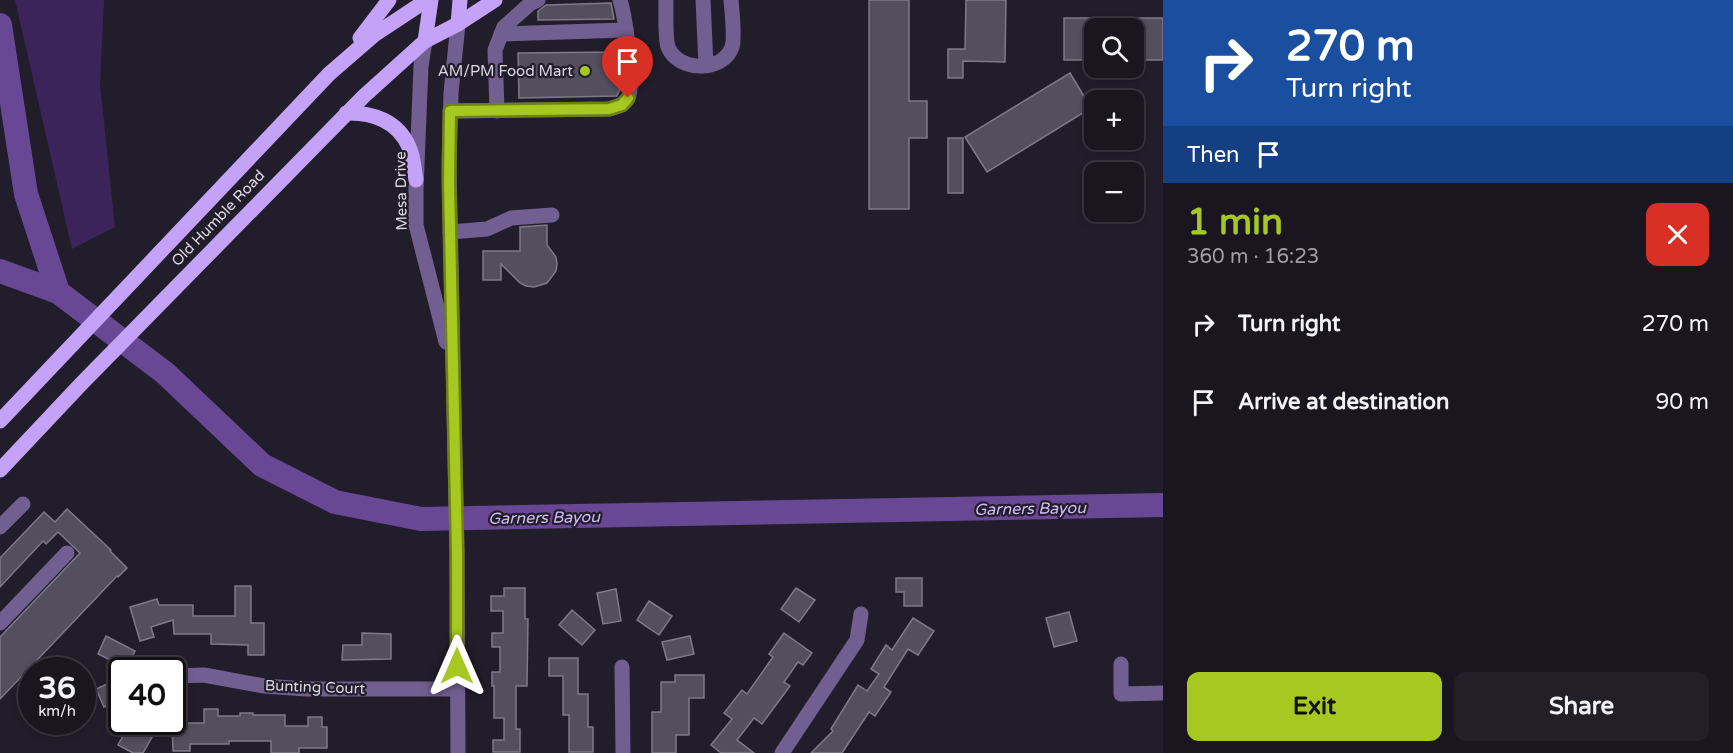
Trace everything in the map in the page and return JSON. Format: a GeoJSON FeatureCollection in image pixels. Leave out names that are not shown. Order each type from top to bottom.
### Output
{"type":"FeatureCollection","features":[{"type":"Feature","properties":{"kind":"main road"},"geometry":{"type":"LineString","coordinates":[[335,69],[389,0]]}},
{"type":"Feature","properties":{"kind":"main road","name":"Old Humble Road"},"geometry":{"type":"LineString","coordinates":[[0,421],[329,74],[374,35],[429,0]]}},
{"type":"Feature","properties":{"kind":"main road","name":"Mesa Drive"},"geometry":{"type":"LineString","coordinates":[[425,41],[429,0]]}},
{"type":"Feature","properties":{"kind":"main road"},"geometry":{"type":"LineString","coordinates":[[458,24],[460,0]]}},
{"type":"Feature","properties":{"kind":"main road","name":"Old Humble Road"},"geometry":{"type":"LineString","coordinates":[[0,470],[346,113],[425,41],[458,24],[495,0]]}},
{"type":"Feature","properties":{"kind":"main road"},"geometry":{"type":"LineString","coordinates":[[346,113],[361,112],[389,122],[410,148],[416,180]]}},
{"type":"Feature","properties":{"kind":"street"},"geometry":{"type":"LineString","coordinates":[[497,111],[495,50],[504,27],[531,3],[538,0]]}},
{"type":"Feature","properties":{"kind":"street"},"geometry":{"type":"LineString","coordinates":[[450,111],[609,109],[622,105],[628,98],[630,85],[626,30],[620,0]]}},
{"type":"Feature","properties":{"kind":"street"},"geometry":{"type":"LineString","coordinates":[[666,0],[668,46],[674,57],[686,65],[713,65],[725,59],[733,46],[731,0]]}},
{"type":"Feature","properties":{"kind":"street"},"geometry":{"type":"LineString","coordinates":[[703,0],[706,65]]}},
{"type":"Feature","properties":{"kind":"street","name":"Mesa Drive"},"geometry":{"type":"LineString","coordinates":[[458,24],[450,111],[458,753]]}},
{"type":"Feature","properties":{"kind":"street"},"geometry":{"type":"LineString","coordinates":[[501,34],[626,30]]}},
{"type":"Feature","properties":{"kind":"street","name":"Mesa Drive"},"geometry":{"type":"LineString","coordinates":[[425,41],[421,66],[416,225],[454,377]]}},
{"type":"Feature","properties":{"kind":"street"},"geometry":{"type":"LineString","coordinates":[[450,232],[487,229],[511,218],[552,215]]}},
{"type":"Feature","properties":{"kind":"street"},"geometry":{"type":"LineString","coordinates":[[0,527],[23,504]]}},
{"type":"Feature","properties":{"kind":"street"},"geometry":{"type":"LineString","coordinates":[[0,623],[67,553]]}},
{"type":"Feature","properties":{"kind":"street"},"geometry":{"type":"LineString","coordinates":[[782,753],[857,640],[861,614]]}},
{"type":"Feature","properties":{"kind":"street"},"geometry":{"type":"LineString","coordinates":[[1121,664],[1121,694],[1163,693]]}},
{"type":"Feature","properties":{"kind":"street"},"geometry":{"type":"LineString","coordinates":[[622,667],[623,753]]}},
{"type":"Feature","properties":{"kind":"street","name":"Bunting Court"},"geometry":{"type":"LineString","coordinates":[[186,676],[204,675],[264,686],[306,688],[457,688]]}},
{"type":"Feature","properties":{"kind":"shaded area"},"geometry":{"type":"Polygon","coordinates":[[[15,0],[104,0],[100,84],[115,227],[72,249],[15,0]]]}},
{"type":"Feature","properties":{"kind":"building"},"geometry":{"type":"Polygon","coordinates":[[[869,0],[909,0],[909,101],[927,101],[927,138],[909,138],[909,209],[869,209],[869,0]]]}},
{"type":"Feature","properties":{"kind":"building"},"geometry":{"type":"Polygon","coordinates":[[[966,0],[1006,0],[1005,62],[963,61],[963,78],[948,78],[948,49],[965,49],[966,0]]]}},
{"type":"Feature","properties":{"kind":"building"},"geometry":{"type":"Polygon","coordinates":[[[611,3],[614,19],[538,20],[538,11],[546,5],[611,3]]]}},
{"type":"Feature","properties":{"kind":"building"},"geometry":{"type":"Polygon","coordinates":[[[1064,18],[1084,18],[1084,60],[1064,60],[1064,18]]]}},
{"type":"Feature","properties":{"kind":"building"},"geometry":{"type":"Polygon","coordinates":[[[1144,18],[1163,18],[1163,60],[1144,60],[1144,18]]]}},
{"type":"Feature","properties":{"kind":"building"},"geometry":{"type":"Polygon","coordinates":[[[619,52],[620,89],[617,96],[519,98],[518,53],[619,52]]]}},
{"type":"Feature","properties":{"kind":"building"},"geometry":{"type":"Polygon","coordinates":[[[1070,73],[1084,96],[1084,112],[987,172],[965,137],[1070,73]]]}},
{"type":"Feature","properties":{"kind":"building"},"geometry":{"type":"Polygon","coordinates":[[[948,138],[963,138],[963,193],[948,193],[948,138]]]}},
{"type":"Feature","properties":{"kind":"building"},"geometry":{"type":"Polygon","coordinates":[[[547,225],[547,245],[556,257],[557,264],[556,271],[547,283],[534,287],[526,286],[501,264],[501,280],[483,280],[483,251],[520,251],[520,227],[547,225]]]}},
{"type":"Feature","properties":{"kind":"building"},"geometry":{"type":"Polygon","coordinates":[[[67,509],[127,568],[40,657],[18,657],[18,680],[0,699],[0,637],[80,553],[58,532],[46,544],[43,541],[0,587],[0,558],[44,512],[55,522],[67,509]]]}},
{"type":"Feature","properties":{"kind":"building"},"geometry":{"type":"Polygon","coordinates":[[[896,578],[922,578],[922,606],[904,606],[904,592],[896,592],[896,578]]]}},
{"type":"Feature","properties":{"kind":"building"},"geometry":{"type":"Polygon","coordinates":[[[235,586],[251,586],[251,623],[264,623],[264,655],[248,655],[248,645],[211,644],[211,634],[174,634],[173,620],[151,627],[154,637],[140,641],[130,607],[157,599],[159,605],[193,605],[193,616],[235,616],[235,586]]]}},
{"type":"Feature","properties":{"kind":"building"},"geometry":{"type":"Polygon","coordinates":[[[504,588],[525,588],[525,619],[528,619],[527,686],[516,686],[516,729],[520,729],[520,752],[493,752],[493,740],[504,740],[504,718],[494,718],[494,686],[492,686],[492,672],[500,672],[500,647],[492,647],[492,633],[503,633],[503,611],[491,611],[491,596],[504,596],[504,588]]]}},
{"type":"Feature","properties":{"kind":"building"},"geometry":{"type":"Polygon","coordinates":[[[796,588],[815,600],[799,622],[781,609],[796,588]]]}},
{"type":"Feature","properties":{"kind":"building"},"geometry":{"type":"Polygon","coordinates":[[[616,589],[621,621],[603,624],[597,593],[616,589]]]}},
{"type":"Feature","properties":{"kind":"building"},"geometry":{"type":"Polygon","coordinates":[[[649,601],[672,616],[659,635],[637,620],[649,601]]]}},
{"type":"Feature","properties":{"kind":"building"},"geometry":{"type":"Polygon","coordinates":[[[572,610],[595,630],[582,645],[559,625],[572,610]]]}},
{"type":"Feature","properties":{"kind":"building"},"geometry":{"type":"Polygon","coordinates":[[[1069,612],[1077,641],[1054,647],[1046,618],[1069,612]]]}},
{"type":"Feature","properties":{"kind":"building"},"geometry":{"type":"Polygon","coordinates":[[[913,618],[934,631],[918,655],[908,649],[884,687],[891,692],[875,716],[869,712],[842,753],[811,753],[833,731],[831,729],[858,685],[867,691],[879,674],[871,669],[886,645],[892,650],[913,618]]]}},
{"type":"Feature","properties":{"kind":"building"},"geometry":{"type":"Polygon","coordinates":[[[362,633],[391,634],[391,659],[342,660],[343,645],[362,645],[362,633]]]}},
{"type":"Feature","properties":{"kind":"building"},"geometry":{"type":"Polygon","coordinates":[[[784,633],[812,653],[803,665],[798,662],[784,682],[790,686],[762,724],[754,718],[737,740],[754,753],[721,753],[711,745],[732,719],[724,713],[742,690],[747,694],[773,657],[769,654],[784,633]]]}},
{"type":"Feature","properties":{"kind":"building"},"geometry":{"type":"Polygon","coordinates":[[[106,636],[135,651],[132,657],[108,657],[108,659],[98,654],[106,636]]]}},
{"type":"Feature","properties":{"kind":"building"},"geometry":{"type":"Polygon","coordinates":[[[690,636],[694,654],[667,660],[662,642],[690,636]]]}},
{"type":"Feature","properties":{"kind":"building"},"geometry":{"type":"Polygon","coordinates":[[[549,658],[578,658],[578,694],[588,694],[588,727],[593,727],[593,752],[569,752],[569,715],[563,715],[563,676],[549,676],[549,658]]]}},
{"type":"Feature","properties":{"kind":"building"},"geometry":{"type":"Polygon","coordinates":[[[675,675],[704,675],[704,698],[689,698],[689,735],[676,735],[676,753],[652,753],[652,712],[661,712],[661,682],[675,682],[675,675]]]}},
{"type":"Feature","properties":{"kind":"building"},"geometry":{"type":"Polygon","coordinates":[[[108,683],[108,705],[104,707],[96,689],[108,683]]]}},
{"type":"Feature","properties":{"kind":"building"},"geometry":{"type":"Polygon","coordinates":[[[204,709],[218,709],[218,716],[240,716],[240,713],[285,715],[285,726],[308,726],[308,717],[322,717],[322,727],[327,727],[327,748],[299,748],[299,753],[271,753],[271,741],[229,741],[229,744],[190,744],[190,751],[173,751],[172,735],[186,735],[186,723],[204,723],[204,709]]]}},
{"type":"Feature","properties":{"kind":"building"},"geometry":{"type":"Polygon","coordinates":[[[124,735],[153,735],[143,753],[133,753],[118,745],[124,735]]]}},
{"type":"Feature","properties":{"kind":"waterway","name":"Garners Bayou"},"geometry":{"type":"LineString","coordinates":[[0,25],[26,194],[58,292],[165,373],[262,465],[335,502],[421,519],[1163,505]]}},
{"type":"Feature","properties":{"kind":"waterway"},"geometry":{"type":"LineString","coordinates":[[0,271],[58,292]]}},
{"type":"Feature","properties":{"kind":"place","name":"AM/PM Food Mart"},"geometry":{"type":"Point","coordinates":[585,71]}},
{"type":"Feature","properties":{"kind":"route"},"geometry":{"type":"LineString","coordinates":[[457,666],[457,552],[449,183],[450,111],[609,109],[622,105],[628,98]]}}]}
